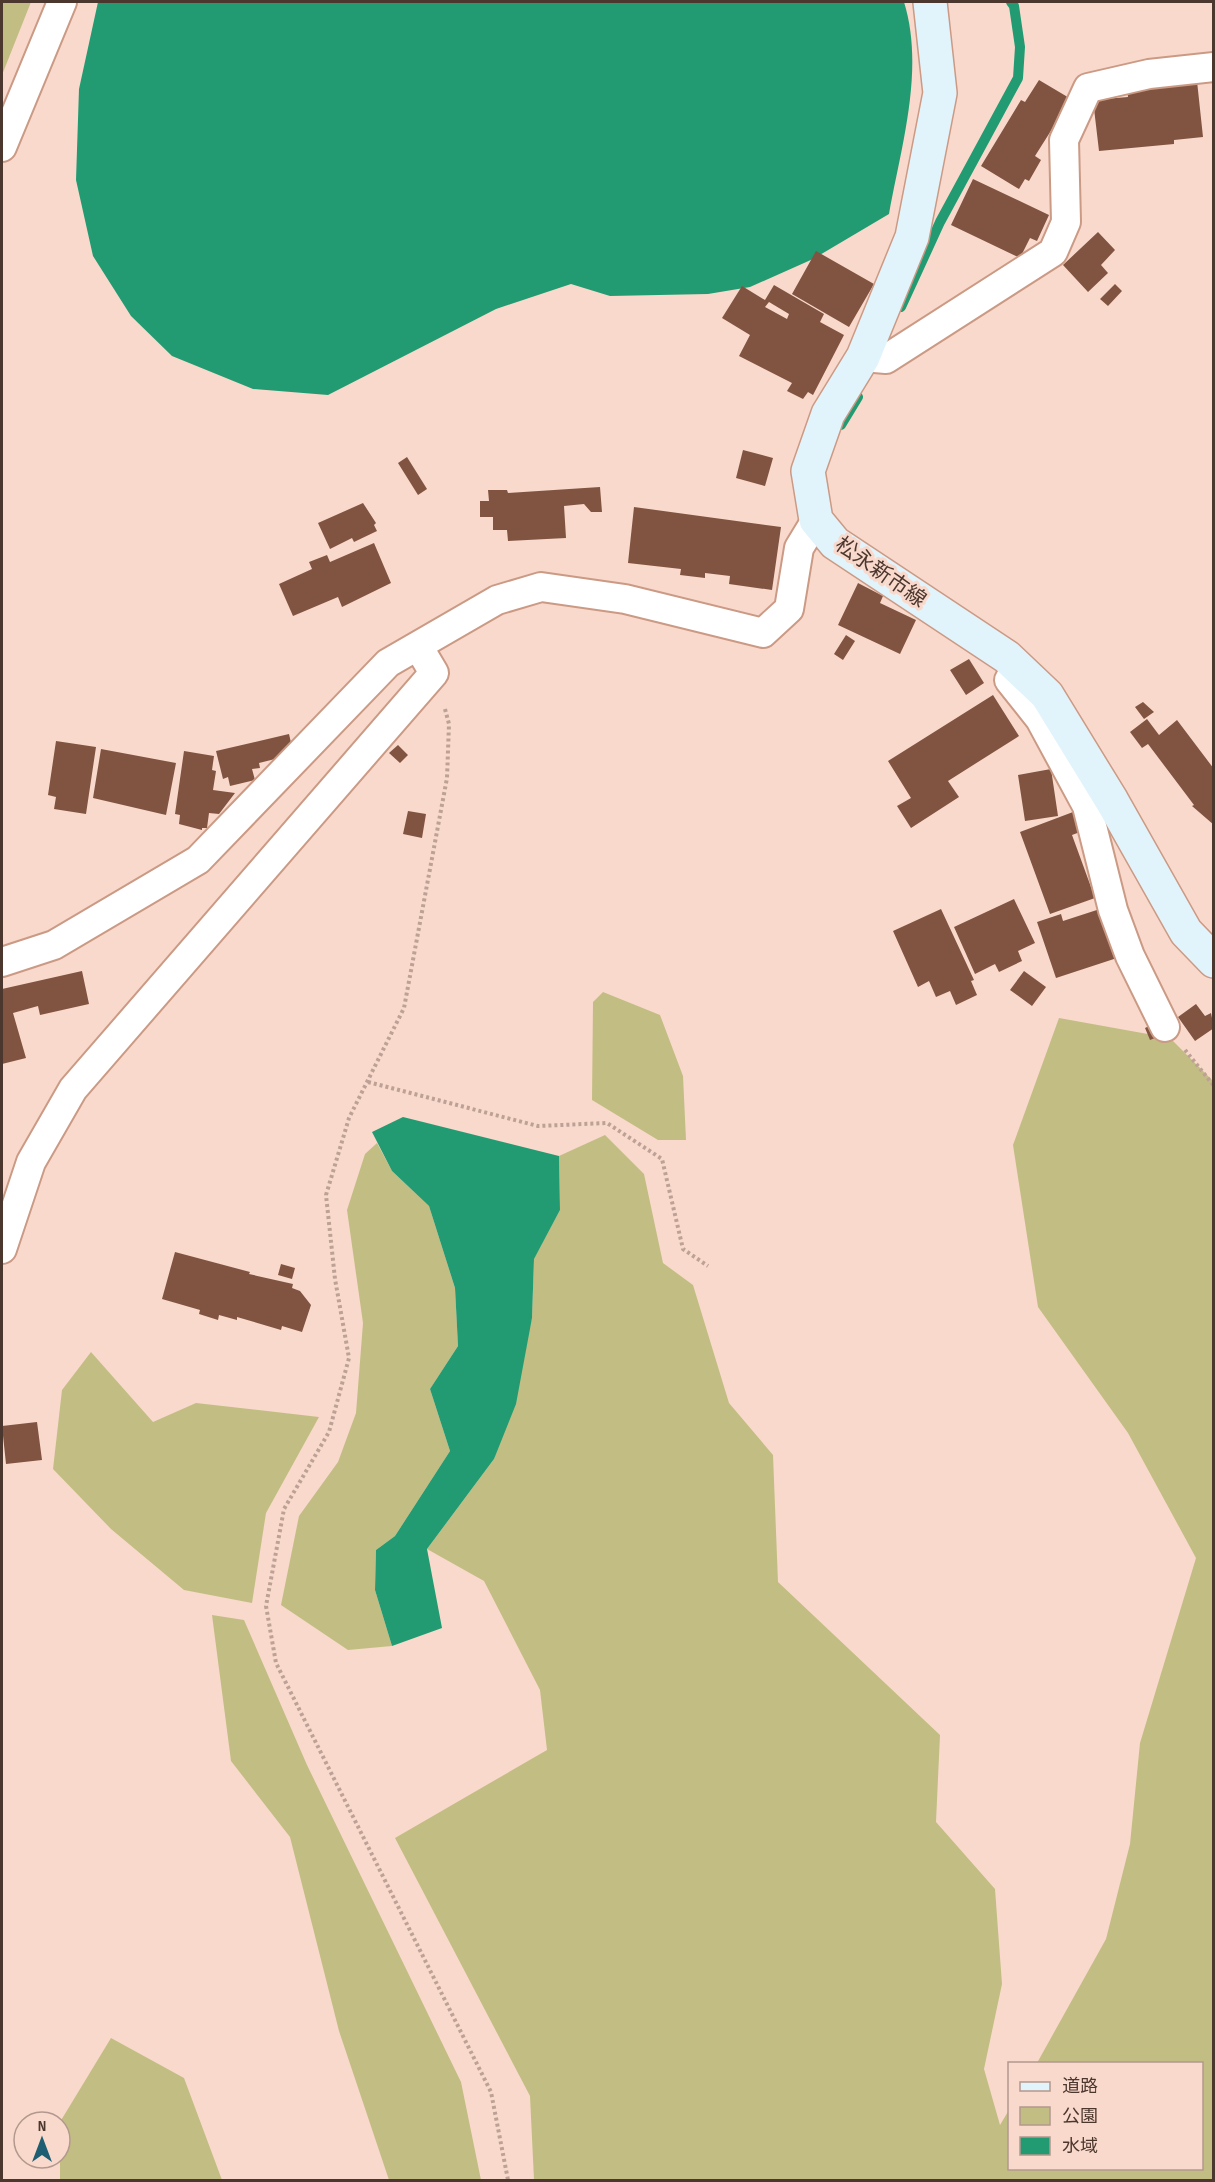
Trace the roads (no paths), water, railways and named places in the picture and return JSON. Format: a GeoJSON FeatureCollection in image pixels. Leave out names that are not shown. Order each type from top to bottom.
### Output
{"type":"FeatureCollection","features":[{"type":"Feature","properties":{"kind":"main road","name":"松永新市線"},"geometry":{"type":"LineString","coordinates":[[930,2],[940,93],[912,237],[863,357],[828,414],[808,471],[816,520],[835,543],[1007,657],[1047,695],[1112,801],[1186,932],[1214,961]]}},
{"type":"Feature","properties":{"kind":"street"},"geometry":{"type":"LineString","coordinates":[[2,147],[62,2]]}},
{"type":"Feature","properties":{"kind":"street"},"geometry":{"type":"LineString","coordinates":[[863,357],[886,359],[1053,252],[1066,222],[1065,140],[1088,88],[1149,74],[1214,67]]}},
{"type":"Feature","properties":{"kind":"street"},"geometry":{"type":"LineString","coordinates":[[2,962],[54,945],[198,860],[388,663],[497,600],[541,587],[625,599],[763,633],[789,609],[799,548],[816,520]]}},
{"type":"Feature","properties":{"kind":"street"},"geometry":{"type":"LineString","coordinates":[[2,1249],[31,1162],[73,1089],[434,673],[418,646]]}},
{"type":"Feature","properties":{"kind":"street"},"geometry":{"type":"LineString","coordinates":[[1018,666],[1009,680],[1040,718],[1087,806],[1113,910],[1130,956],[1165,1027]]}},
{"type":"Feature","properties":{"kind":"water"},"geometry":{"type":"Polygon","coordinates":[[[98,2],[904,2],[910,28],[912,81],[905,135],[889,214],[813,259],[750,287],[708,294],[610,296],[571,284],[496,309],[328,395],[253,389],[172,356],[131,316],[93,256],[76,180],[79,89],[98,2]]]}},
{"type":"Feature","properties":{"kind":"water"},"geometry":{"type":"Polygon","coordinates":[[[403,1117],[559,1156],[560,1210],[534,1259],[532,1318],[516,1404],[494,1459],[427,1549],[442,1628],[392,1646],[375,1590],[376,1550],[395,1536],[450,1451],[430,1389],[458,1346],[455,1288],[429,1206],[392,1171],[372,1132],[403,1117]]]}},
{"type":"Feature","properties":{"kind":"waterway"},"geometry":{"type":"LineString","coordinates":[[901,307],[940,222],[1018,78],[1020,47],[1014,6],[1011,2]]}},
{"type":"Feature","properties":{"kind":"waterway"},"geometry":{"type":"LineString","coordinates":[[841,425],[858,397]]}}]}
